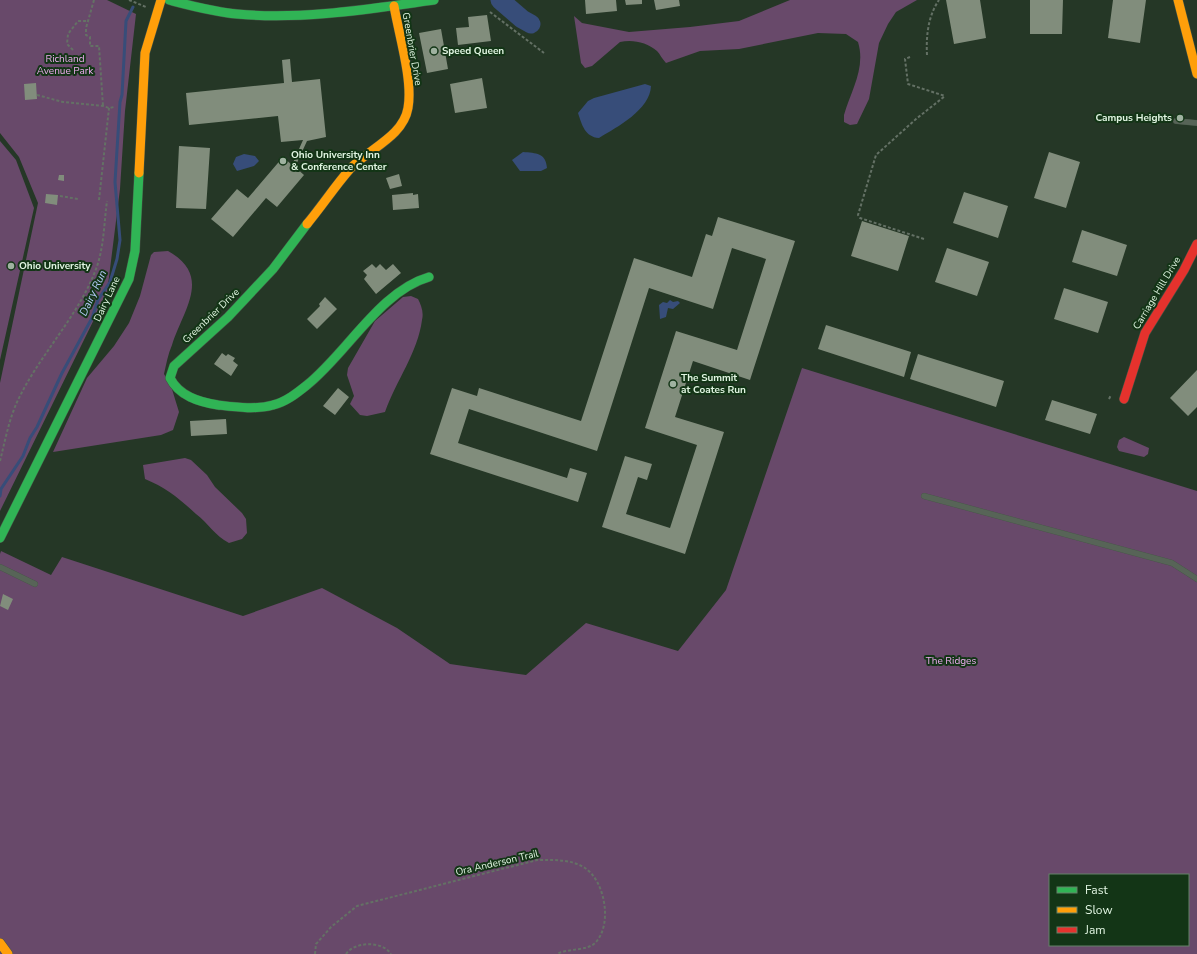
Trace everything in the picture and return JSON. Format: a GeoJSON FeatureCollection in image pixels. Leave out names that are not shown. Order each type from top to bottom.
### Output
{"type":"FeatureCollection","features":[{"type":"Feature","properties":{"kind":"street","name":"Dairy Lane"},"geometry":{"type":"LineString","coordinates":[[0,538],[129,279],[135,251],[145,53],[152,25],[161,0]]}},
{"type":"Feature","properties":{"kind":"street"},"geometry":{"type":"LineString","coordinates":[[169,0],[217,12],[263,17],[330,15],[434,0]]}},
{"type":"Feature","properties":{"kind":"street"},"geometry":{"type":"LineString","coordinates":[[1178,0],[1197,74]]}},
{"type":"Feature","properties":{"kind":"street","name":"Greenbrier Drive"},"geometry":{"type":"LineString","coordinates":[[394,6],[409,88],[408,108],[405,119],[396,131],[351,168],[274,269],[228,316],[174,366],[170,378],[174,388],[180,393],[214,404],[274,406],[292,397],[317,376],[400,291],[417,280],[429,277]]}},
{"type":"Feature","properties":{"kind":"street","name":"Carriage Hill Drive"},"geometry":{"type":"LineString","coordinates":[[1124,399],[1145,333],[1184,270],[1197,244]]}},
{"type":"Feature","properties":{"kind":"street"},"geometry":{"type":"LineString","coordinates":[[0,943],[8,954]]}},
{"type":"Feature","properties":{"kind":"lane"},"geometry":{"type":"LineString","coordinates":[[1176,121],[1197,123]]}},
{"type":"Feature","properties":{"kind":"lane"},"geometry":{"type":"LineString","coordinates":[[924,496],[1172,563],[1197,579]]}},
{"type":"Feature","properties":{"kind":"lane"},"geometry":{"type":"LineString","coordinates":[[0,567],[35,584]]}},
{"type":"Feature","properties":{"kind":"path"},"geometry":{"type":"LineString","coordinates":[[86,38],[88,21],[94,0]]}},
{"type":"Feature","properties":{"kind":"path"},"geometry":{"type":"LineString","coordinates":[[129,0],[135,1],[146,7]]}},
{"type":"Feature","properties":{"kind":"path"},"geometry":{"type":"LineString","coordinates":[[927,55],[926,40],[929,23],[934,7],[939,0]]}},
{"type":"Feature","properties":{"kind":"path"},"geometry":{"type":"LineString","coordinates":[[490,12],[544,53]]}},
{"type":"Feature","properties":{"kind":"path"},"geometry":{"type":"LineString","coordinates":[[73,50],[67,44],[68,34],[78,21],[88,21]]}},
{"type":"Feature","properties":{"kind":"path"},"geometry":{"type":"LineString","coordinates":[[86,34],[90,36],[90,46],[99,46],[103,106]]}},
{"type":"Feature","properties":{"kind":"path"},"geometry":{"type":"LineString","coordinates":[[910,57],[905,59],[908,84],[945,96],[916,119],[876,156],[858,215],[860,218],[924,239]]}},
{"type":"Feature","properties":{"kind":"path"},"geometry":{"type":"LineString","coordinates":[[37,95],[63,102],[110,108],[114,107]]}},
{"type":"Feature","properties":{"kind":"path"},"geometry":{"type":"LineString","coordinates":[[99,200],[110,108]]}},
{"type":"Feature","properties":{"kind":"path"},"geometry":{"type":"LineString","coordinates":[[60,196],[78,199]]}},
{"type":"Feature","properties":{"kind":"path"},"geometry":{"type":"LineString","coordinates":[[0,461],[18,400],[43,357],[82,296],[95,272],[99,256],[107,201]]}},
{"type":"Feature","properties":{"kind":"path"},"geometry":{"type":"LineString","coordinates":[[1109,399],[1110,395]]}},
{"type":"Feature","properties":{"kind":"path","name":"Ora Anderson Trail"},"geometry":{"type":"LineString","coordinates":[[315,954],[316,944],[331,927],[357,906],[537,860],[558,860],[577,864],[587,869],[594,877],[606,906],[606,917],[604,928],[595,943],[589,948],[568,949],[557,954]]}},
{"type":"Feature","properties":{"kind":"path"},"geometry":{"type":"LineString","coordinates":[[346,954],[356,945],[382,948],[389,951],[391,954]]}},
{"type":"Feature","properties":{"kind":"green space","name":"Richland Avenue Park"},"geometry":{"type":"Polygon","coordinates":[[[0,0],[107,0],[136,14],[125,111],[120,189],[107,293],[0,511],[0,383],[38,203],[19,157],[0,133],[0,0]]]}},
{"type":"Feature","properties":{"kind":"green space"},"geometry":{"type":"Polygon","coordinates":[[[790,0],[917,0],[896,12],[888,24],[879,43],[869,99],[857,124],[850,125],[844,122],[844,115],[857,79],[860,61],[858,42],[846,34],[818,33],[739,49],[700,51],[666,63],[657,51],[649,45],[634,41],[625,41],[620,42],[592,66],[585,68],[581,63],[574,16],[582,23],[629,32],[739,21],[790,0]]]}},
{"type":"Feature","properties":{"kind":"green space","name":"Ohio University"},"geometry":{"type":"Polygon","coordinates":[[[0,141],[16,160],[34,208],[0,360],[0,141]]]}},
{"type":"Feature","properties":{"kind":"green space"},"geometry":{"type":"Polygon","coordinates":[[[168,251],[182,261],[189,271],[192,282],[191,294],[171,348],[164,374],[171,386],[179,412],[173,430],[161,435],[53,452],[87,378],[114,346],[129,323],[140,296],[151,255],[154,252],[168,251]]]}},
{"type":"Feature","properties":{"kind":"green space"},"geometry":{"type":"Polygon","coordinates":[[[411,296],[418,299],[423,314],[416,344],[385,412],[367,416],[360,415],[350,404],[354,396],[347,375],[348,368],[375,321],[403,297],[411,296]]]}},
{"type":"Feature","properties":{"kind":"green space","name":"The Ridges"},"geometry":{"type":"Polygon","coordinates":[[[802,368],[1197,491],[1197,954],[0,954],[1,551],[51,575],[62,557],[243,616],[322,588],[397,628],[450,664],[526,675],[586,623],[678,651],[726,590],[802,368]]]}},
{"type":"Feature","properties":{"kind":"green space"},"geometry":{"type":"Polygon","coordinates":[[[1124,437],[1149,448],[1148,454],[1144,457],[1119,451],[1117,447],[1119,440],[1124,437]]]}},
{"type":"Feature","properties":{"kind":"green space"},"geometry":{"type":"Polygon","coordinates":[[[185,458],[191,460],[207,475],[215,487],[242,513],[246,519],[247,533],[242,539],[229,543],[224,540],[178,498],[145,479],[143,465],[185,458]]]}},
{"type":"Feature","properties":{"kind":"water"},"geometry":{"type":"Polygon","coordinates":[[[645,84],[651,86],[649,95],[645,103],[631,117],[615,129],[599,138],[587,133],[578,113],[588,101],[645,84]]]}},
{"type":"Feature","properties":{"kind":"water"},"geometry":{"type":"Polygon","coordinates":[[[523,152],[540,155],[545,159],[547,168],[541,171],[520,171],[512,160],[523,152]]]}},
{"type":"Feature","properties":{"kind":"water"},"geometry":{"type":"Polygon","coordinates":[[[244,154],[255,156],[259,161],[254,166],[237,171],[233,164],[236,157],[244,154]]]}},
{"type":"Feature","properties":{"kind":"water"},"geometry":{"type":"Polygon","coordinates":[[[670,300],[673,302],[678,301],[680,303],[673,309],[668,308],[666,317],[660,319],[659,305],[663,302],[667,303],[670,300]]]}},
{"type":"Feature","properties":{"kind":"building"},"geometry":{"type":"Polygon","coordinates":[[[585,0],[616,0],[617,11],[586,14],[585,0]]]}},
{"type":"Feature","properties":{"kind":"building"},"geometry":{"type":"Polygon","coordinates":[[[625,0],[642,0],[642,4],[626,5],[625,0]]]}},
{"type":"Feature","properties":{"kind":"building"},"geometry":{"type":"Polygon","coordinates":[[[654,0],[679,0],[680,6],[656,10],[654,0]]]}},
{"type":"Feature","properties":{"kind":"building"},"geometry":{"type":"Polygon","coordinates":[[[946,0],[980,0],[986,38],[954,44],[946,0]]]}},
{"type":"Feature","properties":{"kind":"building"},"geometry":{"type":"Polygon","coordinates":[[[1030,0],[1063,0],[1062,34],[1030,34],[1030,0]]]}},
{"type":"Feature","properties":{"kind":"building"},"geometry":{"type":"Polygon","coordinates":[[[1113,0],[1146,0],[1140,43],[1108,38],[1113,0]]]}},
{"type":"Feature","properties":{"kind":"building"},"geometry":{"type":"Polygon","coordinates":[[[487,15],[491,41],[458,45],[456,28],[469,27],[468,17],[487,15]]]}},
{"type":"Feature","properties":{"kind":"building","name":"Speed Queen"},"geometry":{"type":"Polygon","coordinates":[[[441,29],[448,69],[427,73],[419,33],[441,29]]]}},
{"type":"Feature","properties":{"kind":"building","name":"Ohio University Inn & Conference Center"},"geometry":{"type":"Polygon","coordinates":[[[290,59],[292,82],[320,79],[326,137],[307,141],[295,167],[304,175],[277,207],[266,198],[233,237],[211,219],[237,189],[248,198],[283,157],[292,165],[303,140],[281,142],[278,116],[189,125],[186,93],[284,83],[282,60],[290,59]]]}},
{"type":"Feature","properties":{"kind":"building"},"geometry":{"type":"Polygon","coordinates":[[[482,78],[487,108],[455,113],[450,84],[482,78]]]}},
{"type":"Feature","properties":{"kind":"building"},"geometry":{"type":"Polygon","coordinates":[[[36,83],[37,99],[25,100],[24,84],[36,83]]]}},
{"type":"Feature","properties":{"kind":"building"},"geometry":{"type":"Polygon","coordinates":[[[179,146],[210,148],[206,209],[176,208],[179,146]]]}},
{"type":"Feature","properties":{"kind":"building"},"geometry":{"type":"Polygon","coordinates":[[[1049,152],[1080,162],[1066,208],[1034,198],[1049,152]]]}},
{"type":"Feature","properties":{"kind":"building"},"geometry":{"type":"Polygon","coordinates":[[[399,174],[402,186],[390,189],[386,178],[399,174]]]}},
{"type":"Feature","properties":{"kind":"building"},"geometry":{"type":"Polygon","coordinates":[[[59,175],[64,175],[64,181],[58,180],[59,175]]]}},
{"type":"Feature","properties":{"kind":"building"},"geometry":{"type":"Polygon","coordinates":[[[964,192],[1008,206],[998,238],[953,223],[964,192]]]}},
{"type":"Feature","properties":{"kind":"building"},"geometry":{"type":"Polygon","coordinates":[[[413,193],[413,195],[418,194],[419,208],[393,210],[392,195],[413,193]]]}},
{"type":"Feature","properties":{"kind":"building"},"geometry":{"type":"Polygon","coordinates":[[[46,194],[58,195],[57,205],[45,203],[46,194]]]}},
{"type":"Feature","properties":{"kind":"building","name":"The Summit at Coates Run"},"geometry":{"type":"Polygon","coordinates":[[[718,217],[795,241],[750,380],[693,361],[675,417],[724,432],[685,554],[602,527],[625,456],[652,464],[647,480],[638,477],[626,514],[670,528],[697,445],[645,428],[676,331],[737,350],[766,259],[732,248],[713,309],[649,288],[597,451],[469,409],[458,443],[567,478],[570,468],[587,473],[578,502],[430,454],[452,388],[477,396],[479,388],[581,421],[634,258],[692,277],[706,234],[712,236],[718,217]]]}},
{"type":"Feature","properties":{"kind":"building"},"geometry":{"type":"Polygon","coordinates":[[[862,221],[909,236],[898,271],[851,256],[862,221]]]}},
{"type":"Feature","properties":{"kind":"building"},"geometry":{"type":"Polygon","coordinates":[[[1082,230],[1127,245],[1117,276],[1072,262],[1082,230]]]}},
{"type":"Feature","properties":{"kind":"building"},"geometry":{"type":"Polygon","coordinates":[[[947,248],[989,262],[977,296],[935,282],[947,248]]]}},
{"type":"Feature","properties":{"kind":"building"},"geometry":{"type":"Polygon","coordinates":[[[372,264],[376,268],[380,264],[386,270],[393,264],[401,273],[376,294],[364,279],[367,275],[363,271],[372,264]]]}},
{"type":"Feature","properties":{"kind":"building"},"geometry":{"type":"Polygon","coordinates":[[[1064,288],[1108,302],[1098,333],[1054,319],[1064,288]]]}},
{"type":"Feature","properties":{"kind":"building"},"geometry":{"type":"Polygon","coordinates":[[[325,297],[337,309],[317,329],[307,319],[320,306],[319,304],[325,297]]]}},
{"type":"Feature","properties":{"kind":"building"},"geometry":{"type":"Polygon","coordinates":[[[826,325],[911,352],[904,377],[818,349],[826,325]]]}},
{"type":"Feature","properties":{"kind":"building"},"geometry":{"type":"Polygon","coordinates":[[[222,353],[226,356],[228,354],[235,358],[233,361],[238,365],[231,376],[214,364],[222,353]]]}},
{"type":"Feature","properties":{"kind":"building"},"geometry":{"type":"Polygon","coordinates":[[[918,354],[1004,381],[996,407],[910,379],[918,354]]]}},
{"type":"Feature","properties":{"kind":"building"},"geometry":{"type":"Polygon","coordinates":[[[1197,370],[1197,407],[1188,416],[1170,398],[1197,370]]]}},
{"type":"Feature","properties":{"kind":"building"},"geometry":{"type":"Polygon","coordinates":[[[338,388],[349,397],[335,415],[323,406],[338,388]]]}},
{"type":"Feature","properties":{"kind":"building"},"geometry":{"type":"Polygon","coordinates":[[[1052,400],[1097,414],[1090,434],[1045,420],[1052,400]]]}},
{"type":"Feature","properties":{"kind":"building"},"geometry":{"type":"Polygon","coordinates":[[[226,419],[227,434],[191,436],[190,421],[226,419]]]}},
{"type":"Feature","properties":{"kind":"building"},"geometry":{"type":"Polygon","coordinates":[[[3,594],[13,599],[8,610],[0,606],[3,594]]]}},
{"type":"Feature","properties":{"kind":"waterway"},"geometry":{"type":"LineString","coordinates":[[500,0],[522,19],[531,24]]}},
{"type":"Feature","properties":{"kind":"waterway","name":"Dairy Run"},"geometry":{"type":"LineString","coordinates":[[0,496],[1,489],[23,456],[30,438],[37,427],[62,373],[92,318],[98,300],[110,282],[117,259],[120,240],[115,182],[120,102],[122,95],[126,21],[133,7]]}},
{"type":"Feature","properties":{"kind":"traffic: fast"},"geometry":{"type":"LineString","coordinates":[[169,0],[228,13],[286,16],[336,13],[434,0]]}},
{"type":"Feature","properties":{"kind":"traffic: fast"},"geometry":{"type":"LineString","coordinates":[[0,538],[129,279],[135,251],[139,173]]}},
{"type":"Feature","properties":{"kind":"traffic: fast"},"geometry":{"type":"LineString","coordinates":[[307,224],[273,269],[228,317],[174,366],[170,378],[184,394],[204,402],[238,407],[266,407],[282,402],[291,397],[322,372],[379,309],[395,295],[411,284],[429,277]]}},
{"type":"Feature","properties":{"kind":"traffic: slow"},"geometry":{"type":"LineString","coordinates":[[139,173],[145,53],[161,0]]}},
{"type":"Feature","properties":{"kind":"traffic: slow"},"geometry":{"type":"LineString","coordinates":[[1178,0],[1197,74]]}},
{"type":"Feature","properties":{"kind":"traffic: slow"},"geometry":{"type":"LineString","coordinates":[[307,224],[350,169],[392,135],[405,118],[408,108],[409,84],[394,6]]}},
{"type":"Feature","properties":{"kind":"traffic: slow"},"geometry":{"type":"LineString","coordinates":[[0,943],[8,954]]}},
{"type":"Feature","properties":{"kind":"traffic: jam"},"geometry":{"type":"LineString","coordinates":[[1124,399],[1145,333],[1184,270],[1197,244]]}},
{"type":"Feature","properties":{"kind":"place","name":"Speed Queen"},"geometry":{"type":"Point","coordinates":[434,51]}},
{"type":"Feature","properties":{"kind":"place","name":"Campus Heights"},"geometry":{"type":"Point","coordinates":[1180,118]}},
{"type":"Feature","properties":{"kind":"place","name":"Ohio University Inn & Conference Center"},"geometry":{"type":"Point","coordinates":[283,161]}},
{"type":"Feature","properties":{"kind":"place","name":"Ohio University"},"geometry":{"type":"Point","coordinates":[11,266]}},
{"type":"Feature","properties":{"kind":"place","name":"The Summit at Coates Run"},"geometry":{"type":"Point","coordinates":[673,384]}}]}
